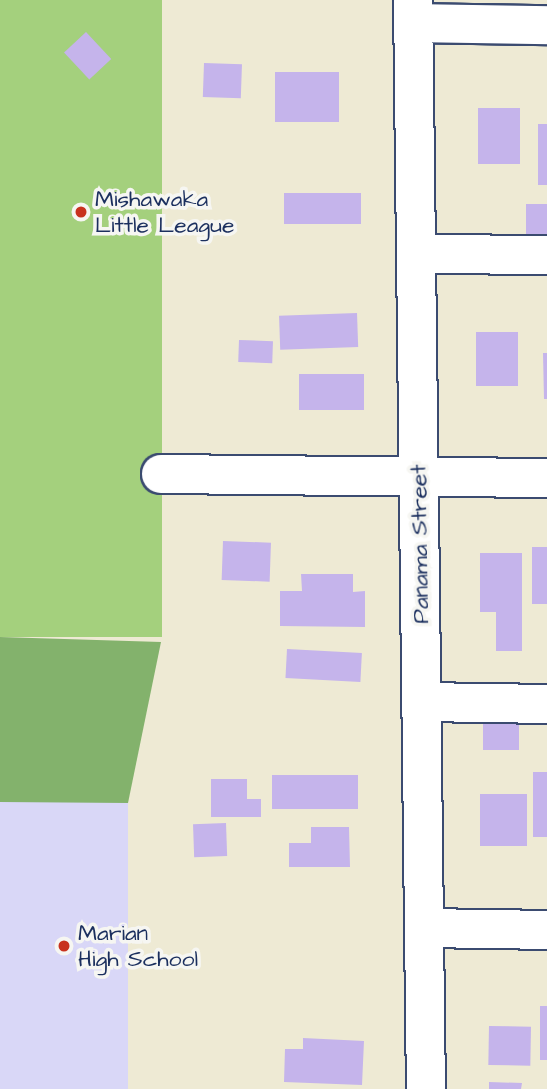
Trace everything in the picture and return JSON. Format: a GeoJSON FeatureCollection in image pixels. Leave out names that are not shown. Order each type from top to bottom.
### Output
{"type":"FeatureCollection","features":[{"type":"Feature","properties":{"kind":"street"},"geometry":{"type":"LineString","coordinates":[[414,12],[547,25]]}},
{"type":"Feature","properties":{"kind":"street","name":"Panama Street"},"geometry":{"type":"LineString","coordinates":[[414,12],[426,1089]]}},
{"type":"Feature","properties":{"kind":"street"},"geometry":{"type":"LineString","coordinates":[[416,254],[547,255]]}},
{"type":"Feature","properties":{"kind":"street"},"geometry":{"type":"LineString","coordinates":[[161,474],[419,479],[547,478]]}},
{"type":"Feature","properties":{"kind":"street"},"geometry":{"type":"LineString","coordinates":[[422,702],[547,704]]}},
{"type":"Feature","properties":{"kind":"street"},"geometry":{"type":"LineString","coordinates":[[425,928],[547,930]]}},
{"type":"Feature","properties":{"kind":"shaded area","name":"Marian High School"},"geometry":{"type":"Polygon","coordinates":[[[0,802],[128,802],[128,1089],[0,1089],[0,802]]]}},
{"type":"Feature","properties":{"kind":"green space","name":"Mishawaka Little League"},"geometry":{"type":"Polygon","coordinates":[[[0,0],[162,0],[162,637],[0,637],[0,0]]]}},
{"type":"Feature","properties":{"kind":"green space"},"geometry":{"type":"Polygon","coordinates":[[[0,637],[161,642],[128,803],[0,802],[0,637]]]}},
{"type":"Feature","properties":{"kind":"building"},"geometry":{"type":"Polygon","coordinates":[[[86,32],[111,59],[89,80],[64,52],[86,32]]]}},
{"type":"Feature","properties":{"kind":"building"},"geometry":{"type":"Polygon","coordinates":[[[204,63],[242,64],[241,98],[203,97],[204,63]]]}},
{"type":"Feature","properties":{"kind":"building"},"geometry":{"type":"Polygon","coordinates":[[[275,72],[339,72],[339,122],[275,122],[275,72]]]}},
{"type":"Feature","properties":{"kind":"building"},"geometry":{"type":"Polygon","coordinates":[[[478,108],[520,108],[520,164],[478,164],[478,108]]]}},
{"type":"Feature","properties":{"kind":"building"},"geometry":{"type":"Polygon","coordinates":[[[538,124],[547,124],[547,185],[538,185],[538,124]]]}},
{"type":"Feature","properties":{"kind":"building"},"geometry":{"type":"Polygon","coordinates":[[[284,193],[361,193],[361,224],[284,224],[284,193]]]}},
{"type":"Feature","properties":{"kind":"building"},"geometry":{"type":"Polygon","coordinates":[[[526,204],[547,204],[547,236],[526,236],[526,204]]]}},
{"type":"Feature","properties":{"kind":"building"},"geometry":{"type":"Polygon","coordinates":[[[357,313],[358,347],[280,350],[279,316],[357,313]]]}},
{"type":"Feature","properties":{"kind":"building"},"geometry":{"type":"Polygon","coordinates":[[[476,332],[518,332],[518,386],[476,386],[476,332]]]}},
{"type":"Feature","properties":{"kind":"building"},"geometry":{"type":"Polygon","coordinates":[[[239,340],[273,341],[272,363],[238,362],[239,340]]]}},
{"type":"Feature","properties":{"kind":"building"},"geometry":{"type":"Polygon","coordinates":[[[543,353],[547,353],[547,399],[544,399],[543,353]]]}},
{"type":"Feature","properties":{"kind":"building"},"geometry":{"type":"Polygon","coordinates":[[[299,374],[364,374],[364,410],[299,410],[299,374]]]}},
{"type":"Feature","properties":{"kind":"building"},"geometry":{"type":"Polygon","coordinates":[[[223,541],[271,543],[270,582],[222,580],[223,541]]]}},
{"type":"Feature","properties":{"kind":"building"},"geometry":{"type":"Polygon","coordinates":[[[532,547],[547,547],[547,604],[532,604],[532,547]]]}},
{"type":"Feature","properties":{"kind":"building"},"geometry":{"type":"Polygon","coordinates":[[[480,553],[522,553],[522,651],[496,651],[496,612],[480,612],[480,553]]]}},
{"type":"Feature","properties":{"kind":"building"},"geometry":{"type":"Polygon","coordinates":[[[301,574],[353,574],[353,592],[365,591],[365,627],[280,626],[280,591],[302,591],[301,574]]]}},
{"type":"Feature","properties":{"kind":"building"},"geometry":{"type":"Polygon","coordinates":[[[287,649],[362,653],[360,682],[285,678],[287,649]]]}},
{"type":"Feature","properties":{"kind":"building"},"geometry":{"type":"Polygon","coordinates":[[[483,713],[519,713],[519,750],[483,750],[483,713]]]}},
{"type":"Feature","properties":{"kind":"building"},"geometry":{"type":"Polygon","coordinates":[[[533,772],[547,772],[547,837],[533,837],[533,772]]]}},
{"type":"Feature","properties":{"kind":"building"},"geometry":{"type":"Polygon","coordinates":[[[272,775],[358,775],[358,809],[272,809],[272,775]]]}},
{"type":"Feature","properties":{"kind":"building"},"geometry":{"type":"Polygon","coordinates":[[[211,779],[247,779],[247,799],[261,799],[261,817],[211,817],[211,779]]]}},
{"type":"Feature","properties":{"kind":"building"},"geometry":{"type":"Polygon","coordinates":[[[480,794],[527,794],[527,846],[480,846],[480,794]]]}},
{"type":"Feature","properties":{"kind":"building"},"geometry":{"type":"Polygon","coordinates":[[[226,823],[227,856],[194,857],[193,824],[226,823]]]}},
{"type":"Feature","properties":{"kind":"building"},"geometry":{"type":"Polygon","coordinates":[[[311,827],[349,827],[350,867],[289,867],[289,843],[311,843],[311,827]]]}},
{"type":"Feature","properties":{"kind":"building"},"geometry":{"type":"Polygon","coordinates":[[[540,1006],[547,1006],[547,1060],[540,1060],[540,1006]]]}},
{"type":"Feature","properties":{"kind":"building"},"geometry":{"type":"Polygon","coordinates":[[[489,1026],[531,1027],[530,1066],[488,1065],[489,1026]]]}},
{"type":"Feature","properties":{"kind":"building"},"geometry":{"type":"Polygon","coordinates":[[[303,1038],[364,1041],[362,1085],[284,1082],[285,1049],[303,1049],[303,1038]]]}},
{"type":"Feature","properties":{"kind":"building"},"geometry":{"type":"Polygon","coordinates":[[[489,1082],[522,1083],[521,1089],[489,1089],[489,1082]]]}},
{"type":"Feature","properties":{"kind":"place","name":"Mishawaka Little League"},"geometry":{"type":"Point","coordinates":[81,212]}},
{"type":"Feature","properties":{"kind":"place","name":"Marian High School"},"geometry":{"type":"Point","coordinates":[64,946]}}]}
